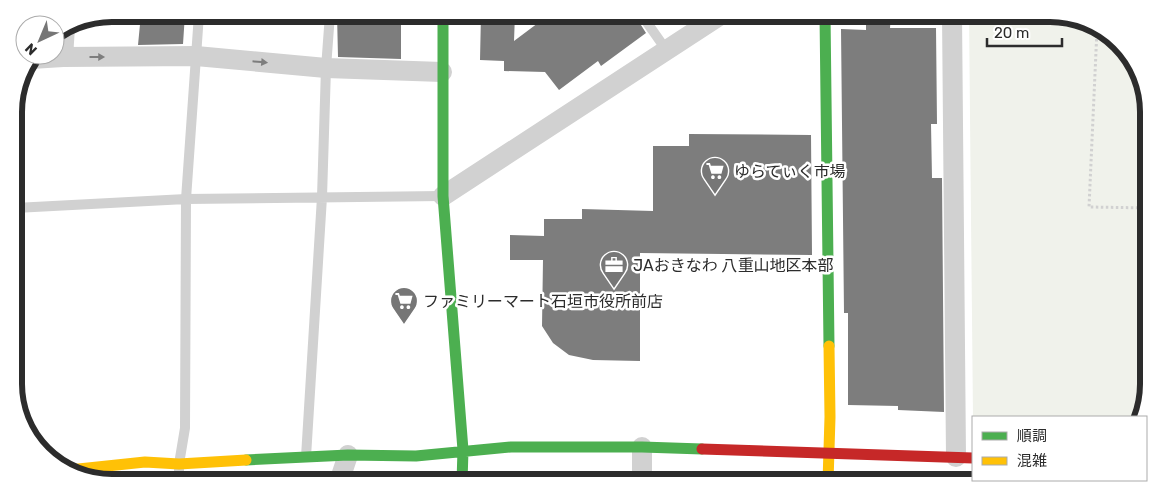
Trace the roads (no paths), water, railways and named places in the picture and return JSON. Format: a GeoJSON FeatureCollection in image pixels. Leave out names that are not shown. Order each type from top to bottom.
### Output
{"type":"FeatureCollection","features":[{"type":"Feature","properties":{"kind":"street"},"geometry":{"type":"LineString","coordinates":[[443,22],[443,196],[463,450],[462,474]]}},
{"type":"Feature","properties":{"kind":"street"},"geometry":{"type":"LineString","coordinates":[[443,196],[710,22]]}},
{"type":"Feature","properties":{"kind":"street"},"geometry":{"type":"LineString","coordinates":[[825,22],[830,407],[828,473]]}},
{"type":"Feature","properties":{"kind":"street"},"geometry":{"type":"LineString","coordinates":[[82,468],[145,462],[178,464],[348,455],[416,456],[463,450],[511,447],[642,447],[965,458],[952,22]]}},
{"type":"Feature","properties":{"kind":"street"},"geometry":{"type":"LineString","coordinates":[[65,57],[196,56],[326,68],[442,72]]}},
{"type":"Feature","properties":{"kind":"street"},"geometry":{"type":"LineString","coordinates":[[642,447],[642,473]]}},
{"type":"Feature","properties":{"kind":"street"},"geometry":{"type":"LineString","coordinates":[[342,474],[348,455]]}},
{"type":"Feature","properties":{"kind":"lane"},"geometry":{"type":"LineString","coordinates":[[179,474],[178,464],[185,428],[186,199],[198,22]]}},
{"type":"Feature","properties":{"kind":"lane"},"geometry":{"type":"LineString","coordinates":[[306,457],[322,197],[329,22]]}},
{"type":"Feature","properties":{"kind":"lane"},"geometry":{"type":"LineString","coordinates":[[647,22],[667,51]]}},
{"type":"Feature","properties":{"kind":"lane"},"geometry":{"type":"LineString","coordinates":[[23,208],[186,199],[443,196]]}},
{"type":"Feature","properties":{"kind":"place","name":"ゆらてぃく市場"},"geometry":{"type":"Point","coordinates":[715,195]}},
{"type":"Feature","properties":{"kind":"place","name":"JAおきなわ 八重山地区本部"},"geometry":{"type":"Point","coordinates":[614,289]}},
{"type":"Feature","properties":{"kind":"place","name":"ファミリーマート石垣市役所前店"},"geometry":{"type":"Point","coordinates":[404,325]}}]}
